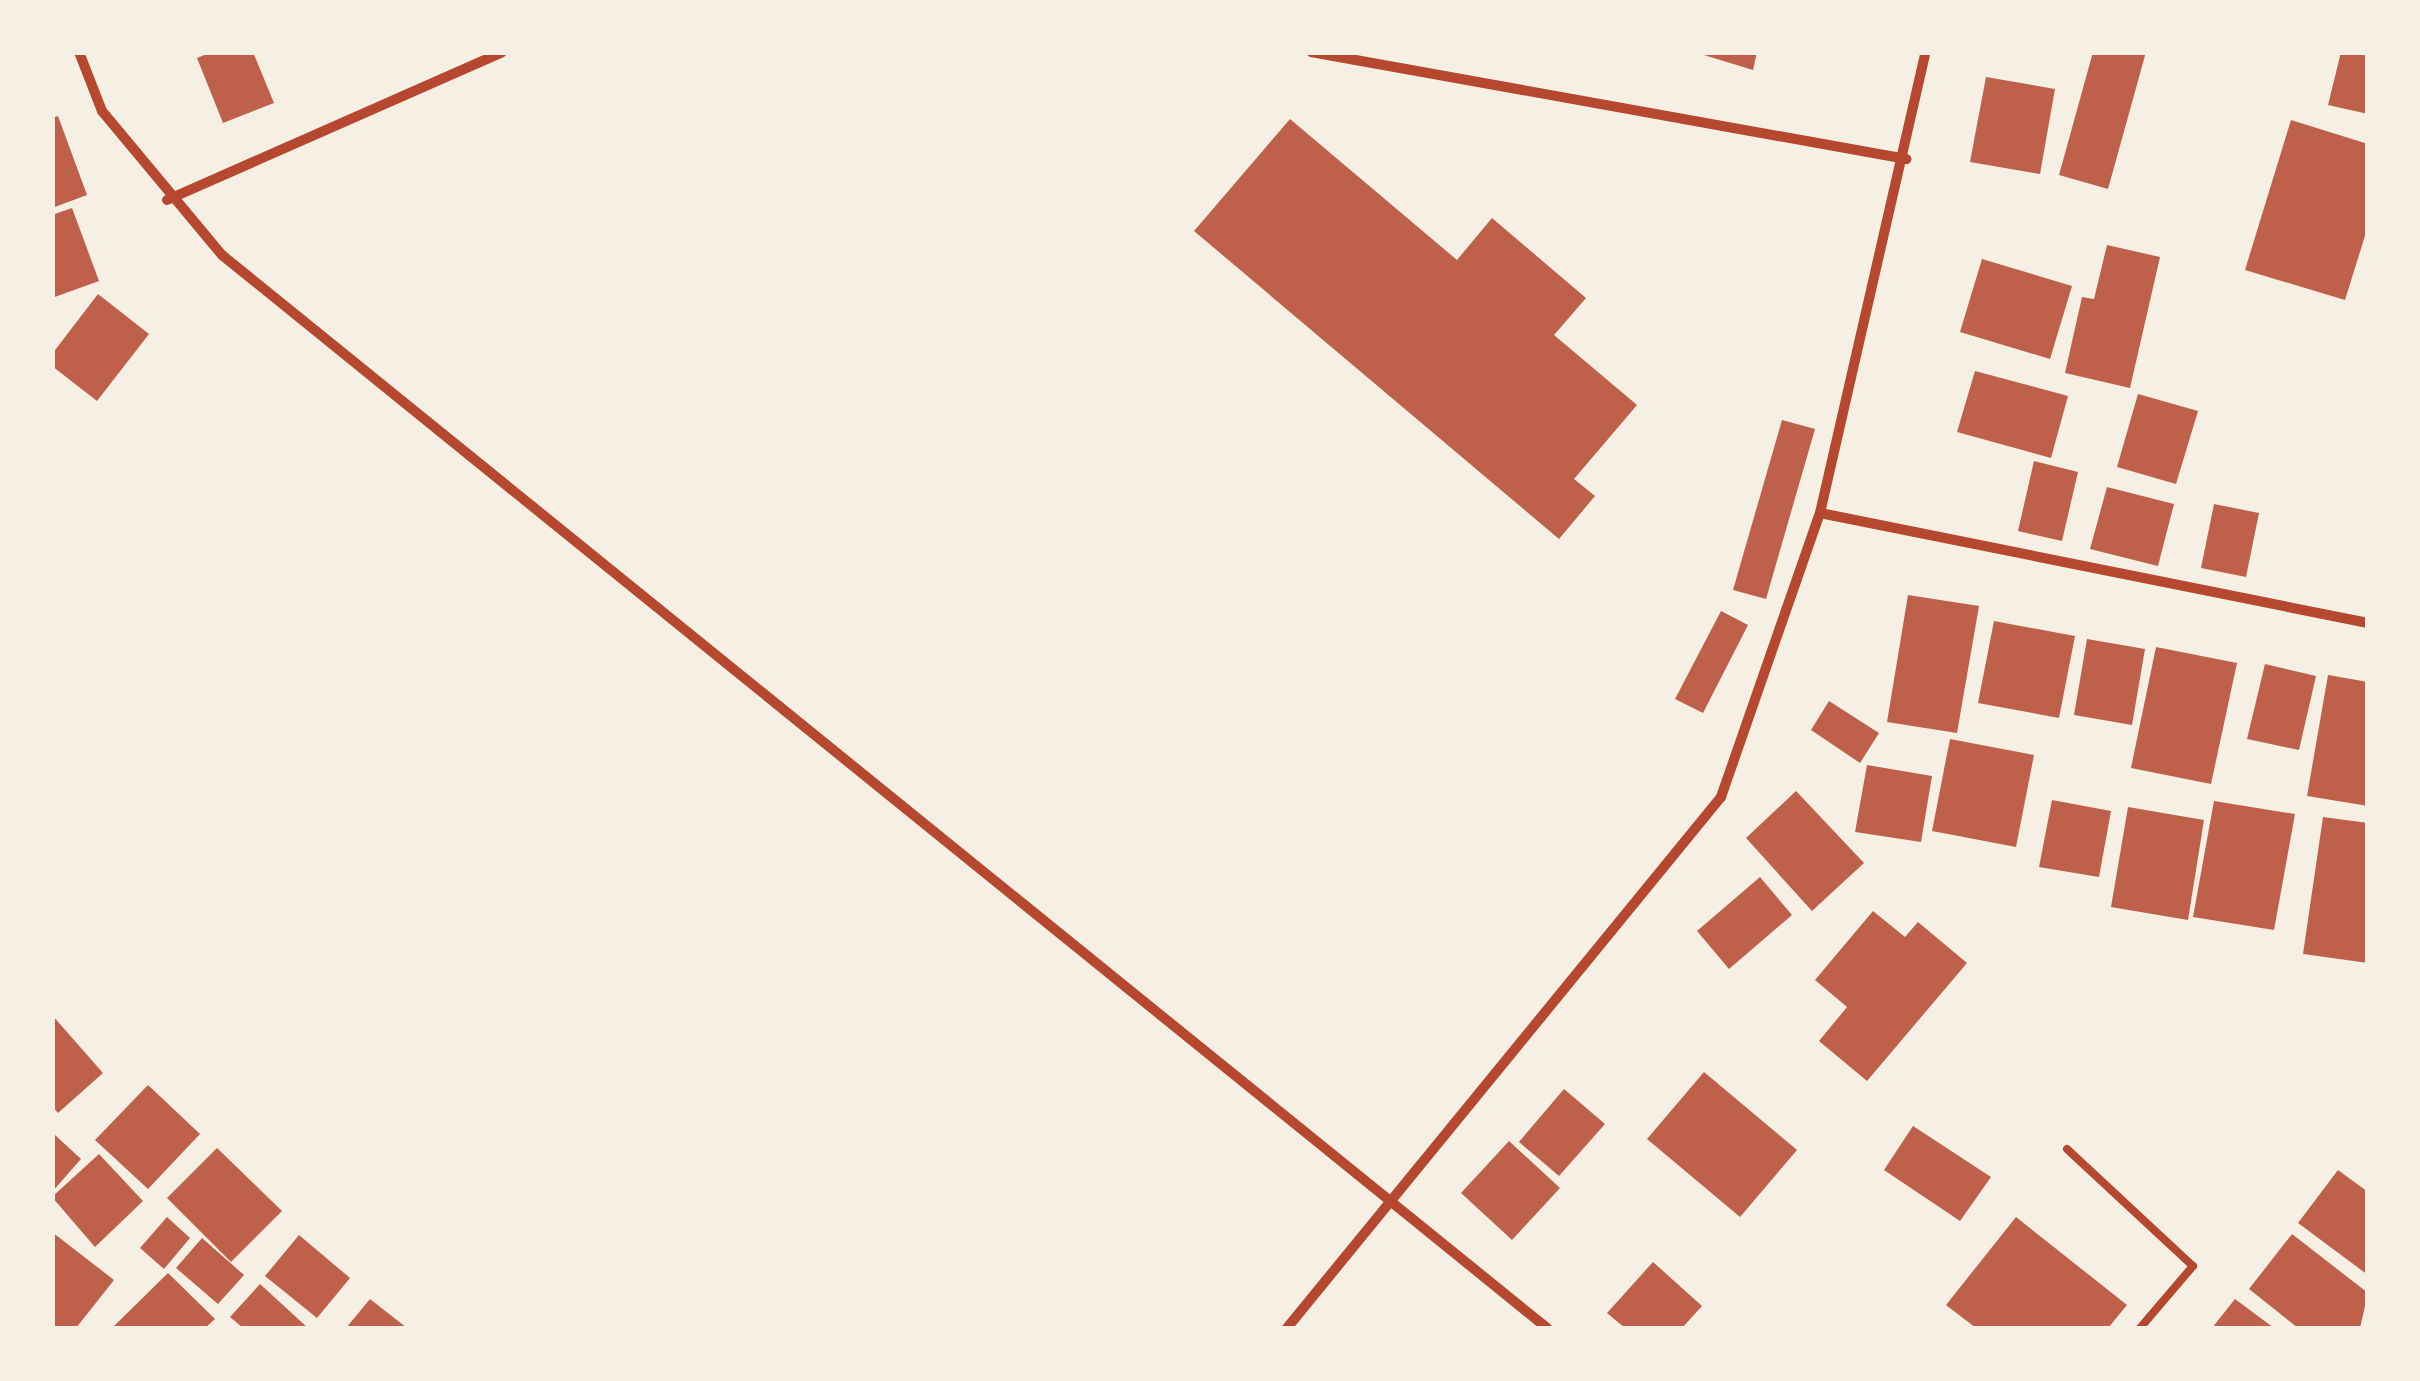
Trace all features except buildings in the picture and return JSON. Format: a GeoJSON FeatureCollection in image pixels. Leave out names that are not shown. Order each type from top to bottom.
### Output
{"type":"FeatureCollection","features":[{"type":"Feature","properties":{"kind":"street"},"geometry":{"type":"LineString","coordinates":[[79,52],[102,112],[168,200],[222,255],[1397,1200],[1548,1328]]}},
{"type":"Feature","properties":{"kind":"street"},"geometry":{"type":"LineString","coordinates":[[168,200],[502,52]]}},
{"type":"Feature","properties":{"kind":"street"},"geometry":{"type":"LineString","coordinates":[[1312,52],[1906,159]]}},
{"type":"Feature","properties":{"kind":"street"},"geometry":{"type":"LineString","coordinates":[[1287,1328],[1397,1200],[1721,797],[1820,513],[1906,159],[1926,52]]}},
{"type":"Feature","properties":{"kind":"street"},"geometry":{"type":"LineString","coordinates":[[1820,513],[2368,623]]}},
{"type":"Feature","properties":{"kind":"lane"},"geometry":{"type":"LineString","coordinates":[[2067,1149],[2193,1266],[2140,1328]]}}]}
